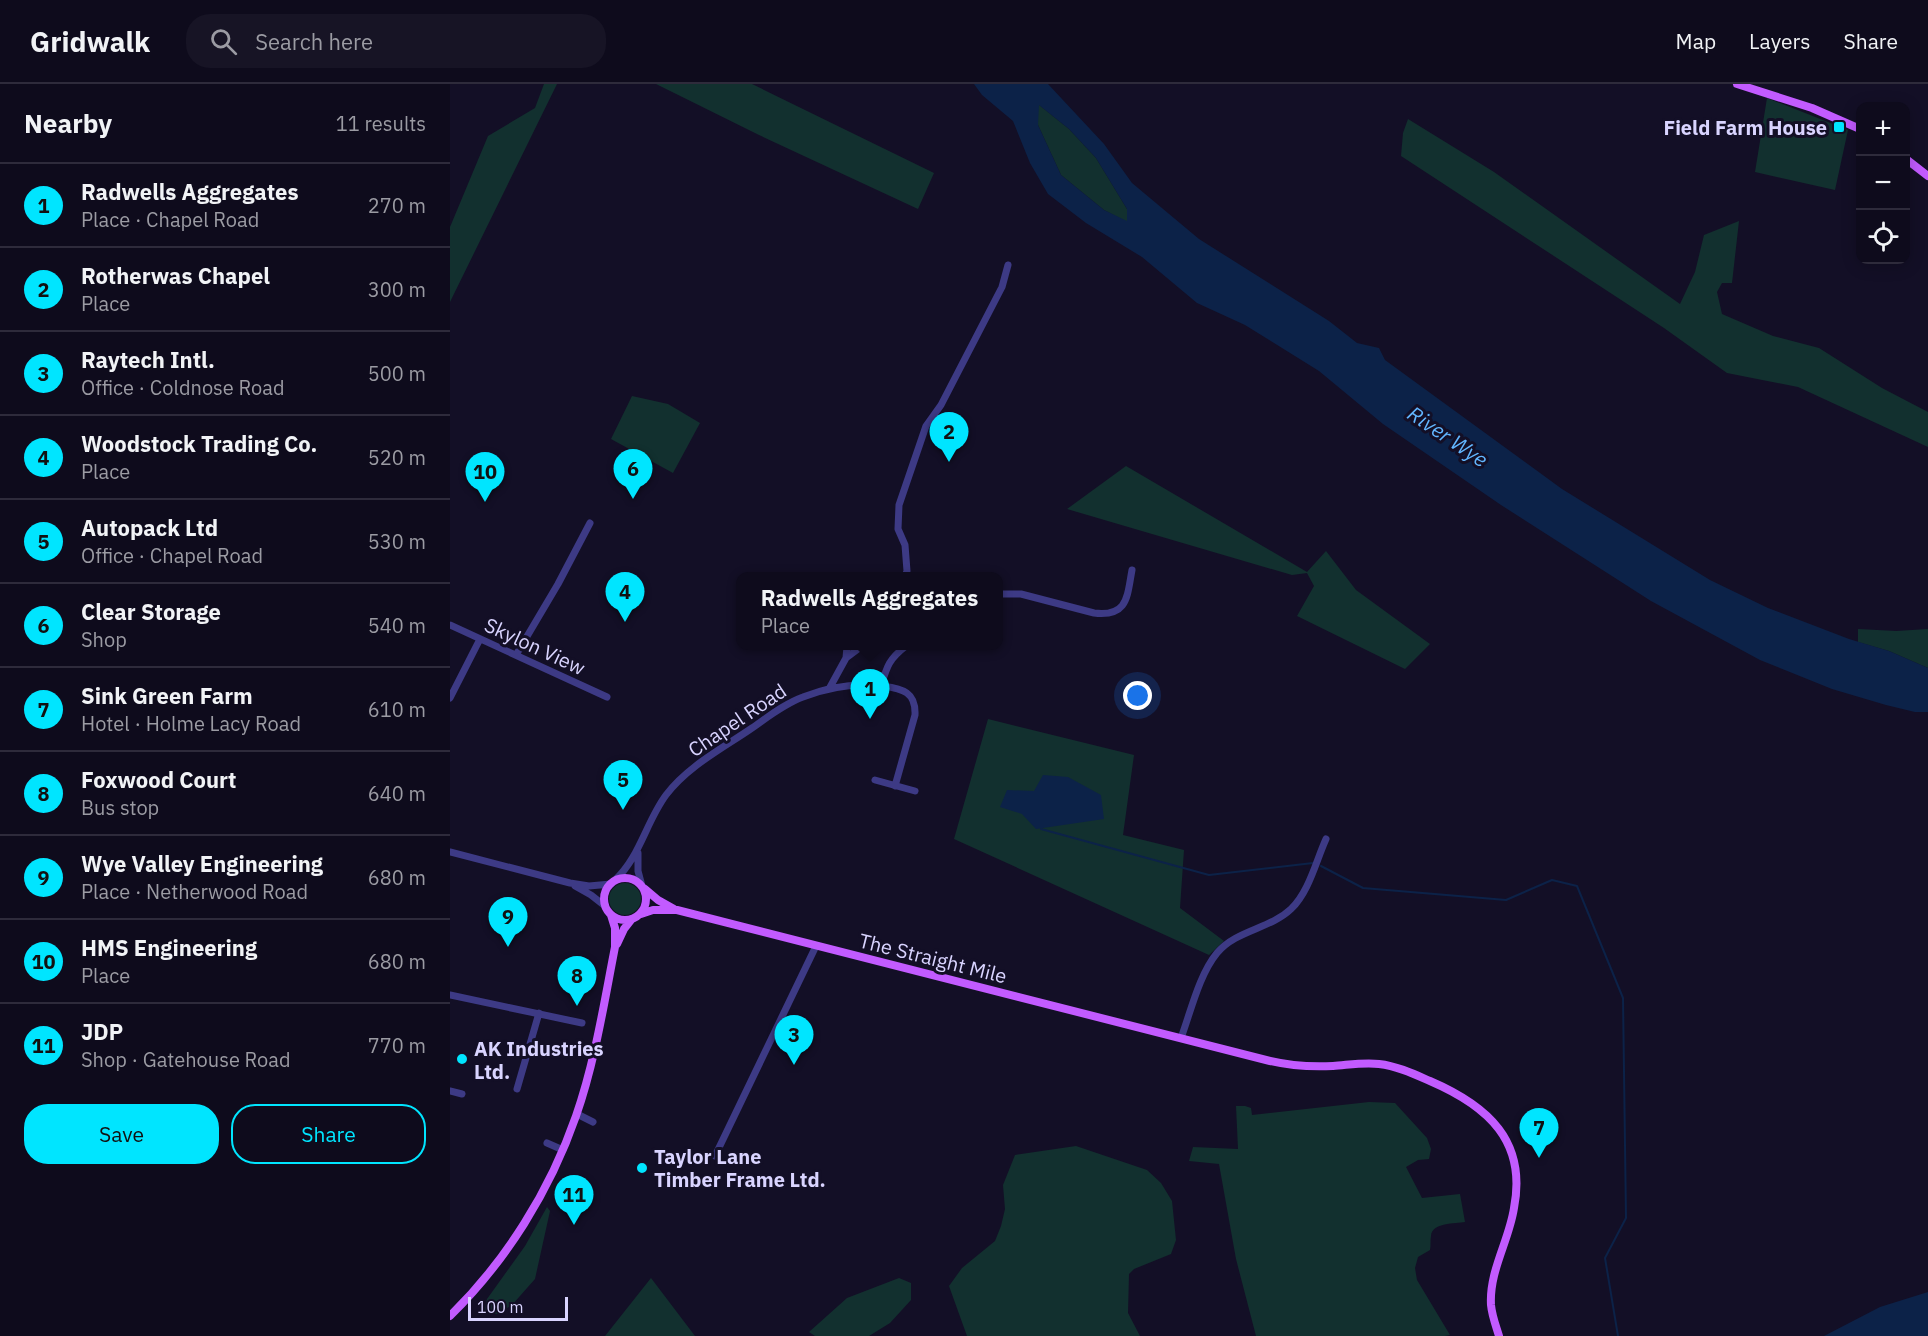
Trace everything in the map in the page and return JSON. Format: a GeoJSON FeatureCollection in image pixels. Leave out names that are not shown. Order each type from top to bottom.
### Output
{"type":"FeatureCollection","features":[{"type":"Feature","properties":{"kind":"main road"},"geometry":{"type":"LineString","coordinates":[[1737,84],[1812,108],[1856,127]]}},
{"type":"Feature","properties":{"kind":"main road"},"geometry":{"type":"LineString","coordinates":[[1910,163],[1928,176]]}},
{"type":"Feature","properties":{"kind":"main road"},"geometry":{"type":"LineString","coordinates":[[450,1316],[494,1267],[513,1240],[531,1213],[563,1150],[577,1114],[599,1026],[615,947],[615,928],[605,906],[604,896],[613,882],[620,878],[631,878],[643,887],[646,893],[646,904],[641,914],[631,920],[624,929],[615,947]]}},
{"type":"Feature","properties":{"kind":"main road","name":"The Straight Mile"},"geometry":{"type":"LineString","coordinates":[[643,887],[658,900],[676,910]]}},
{"type":"Feature","properties":{"kind":"main road","name":"The Straight Mile"},"geometry":{"type":"LineString","coordinates":[[641,914],[659,909],[676,910],[1281,1064],[1332,1066],[1371,1063],[1392,1066],[1456,1093],[1487,1115],[1507,1140],[1516,1171],[1517,1189],[1514,1208],[1492,1285],[1491,1304],[1499,1336]]}},
{"type":"Feature","properties":{"kind":"main road"},"geometry":{"type":"LineString","coordinates":[[611,915],[620,920],[631,920]]}},
{"type":"Feature","properties":{"kind":"street"},"geometry":{"type":"LineString","coordinates":[[907,572],[904,545],[898,529],[899,505],[926,426],[941,405],[1002,287],[1008,266]]}},
{"type":"Feature","properties":{"kind":"street"},"geometry":{"type":"LineString","coordinates":[[516,656],[590,524]]}},
{"type":"Feature","properties":{"kind":"street"},"geometry":{"type":"LineString","coordinates":[[1003,594],[1021,594],[1105,615],[1119,610],[1123,604],[1132,570]]}},
{"type":"Feature","properties":{"kind":"street","name":"Skylon View"},"geometry":{"type":"LineString","coordinates":[[450,624],[607,697]]}},
{"type":"Feature","properties":{"kind":"street"},"geometry":{"type":"LineString","coordinates":[[450,698],[480,639]]}},
{"type":"Feature","properties":{"kind":"street"},"geometry":{"type":"LineString","coordinates":[[846,658],[847,650]]}},
{"type":"Feature","properties":{"kind":"street"},"geometry":{"type":"LineString","coordinates":[[829,689],[846,658],[856,650]]}},
{"type":"Feature","properties":{"kind":"street"},"geometry":{"type":"LineString","coordinates":[[881,686],[888,662],[901,650]]}},
{"type":"Feature","properties":{"kind":"street","name":"Chapel Road"},"geometry":{"type":"LineString","coordinates":[[613,882],[628,866],[656,809],[678,781],[703,761],[802,697],[829,689],[865,685],[881,686],[912,697],[915,704],[915,715],[895,786]]}},
{"type":"Feature","properties":{"kind":"street"},"geometry":{"type":"LineString","coordinates":[[875,780],[915,791]]}},
{"type":"Feature","properties":{"kind":"street"},"geometry":{"type":"LineString","coordinates":[[1181,1038],[1208,965],[1218,951],[1242,934],[1291,910],[1304,891],[1326,839]]}},
{"type":"Feature","properties":{"kind":"street","name":"Chapel Road"},"geometry":{"type":"LineString","coordinates":[[639,847],[638,864],[643,887]]}},
{"type":"Feature","properties":{"kind":"street"},"geometry":{"type":"LineString","coordinates":[[450,852],[570,883],[589,886],[613,882]]}},
{"type":"Feature","properties":{"kind":"street"},"geometry":{"type":"LineString","coordinates":[[570,883],[605,906]]}},
{"type":"Feature","properties":{"kind":"street"},"geometry":{"type":"LineString","coordinates":[[715,1156],[816,946]]}},
{"type":"Feature","properties":{"kind":"street"},"geometry":{"type":"LineString","coordinates":[[450,995],[582,1023]]}},
{"type":"Feature","properties":{"kind":"street"},"geometry":{"type":"LineString","coordinates":[[517,1089],[539,1013]]}},
{"type":"Feature","properties":{"kind":"street"},"geometry":{"type":"LineString","coordinates":[[450,1090],[462,1094]]}},
{"type":"Feature","properties":{"kind":"street"},"geometry":{"type":"LineString","coordinates":[[577,1114],[593,1122]]}},
{"type":"Feature","properties":{"kind":"street"},"geometry":{"type":"LineString","coordinates":[[547,1143],[563,1150]]}},
{"type":"Feature","properties":{"kind":"green space"},"geometry":{"type":"Polygon","coordinates":[[[544,84],[557,84],[450,302],[450,227],[488,136],[535,108],[544,84]]]}},
{"type":"Feature","properties":{"kind":"green space"},"geometry":{"type":"Polygon","coordinates":[[[656,84],[752,84],[934,173],[918,209],[656,84]]]}},
{"type":"Feature","properties":{"kind":"green space"},"geometry":{"type":"Polygon","coordinates":[[[1767,98],[1848,130],[1835,190],[1755,172],[1767,98]]]}},
{"type":"Feature","properties":{"kind":"green space"},"geometry":{"type":"Polygon","coordinates":[[[1038,104],[1069,129],[1096,158],[1127,209],[1127,222],[1104,210],[1061,175],[1038,125],[1038,104]]]}},
{"type":"Feature","properties":{"kind":"green space"},"geometry":{"type":"Polygon","coordinates":[[[1408,119],[1494,172],[1680,304],[1695,272],[1704,235],[1739,221],[1732,283],[1722,283],[1717,292],[1722,314],[1773,336],[1819,348],[1882,388],[1928,412],[1928,447],[1798,387],[1727,373],[1664,328],[1401,156],[1403,133],[1408,119]]]}},
{"type":"Feature","properties":{"kind":"green space"},"geometry":{"type":"Polygon","coordinates":[[[632,396],[668,404],[700,423],[673,473],[611,439],[632,396]]]}},
{"type":"Feature","properties":{"kind":"green space"},"geometry":{"type":"Polygon","coordinates":[[[1126,466],[1307,572],[1326,551],[1356,590],[1430,644],[1405,669],[1297,616],[1314,586],[1307,573],[1292,575],[1067,509],[1126,466]]]}},
{"type":"Feature","properties":{"kind":"green space"},"geometry":{"type":"Polygon","coordinates":[[[1858,629],[1896,631],[1928,629],[1928,668],[1889,651],[1858,642],[1858,629]]]}},
{"type":"Feature","properties":{"kind":"green space"},"geometry":{"type":"Polygon","coordinates":[[[988,719],[1134,755],[1123,835],[1184,850],[1180,908],[1224,941],[1209,955],[954,839],[988,719]]]}},
{"type":"Feature","properties":{"kind":"green space"},"geometry":{"type":"Polygon","coordinates":[[[625,883],[636,888],[641,899],[636,910],[625,915],[614,910],[609,899],[614,888],[625,883]]]}},
{"type":"Feature","properties":{"kind":"green space"},"geometry":{"type":"Polygon","coordinates":[[[1369,1102],[1395,1103],[1427,1138],[1431,1149],[1429,1159],[1418,1160],[1406,1167],[1422,1198],[1460,1194],[1465,1222],[1445,1224],[1435,1228],[1432,1231],[1430,1250],[1418,1257],[1415,1268],[1417,1280],[1450,1335],[1256,1336],[1236,1259],[1219,1164],[1189,1161],[1193,1147],[1238,1149],[1236,1106],[1251,1108],[1252,1115],[1369,1102]]]}},
{"type":"Feature","properties":{"kind":"green space"},"geometry":{"type":"Polygon","coordinates":[[[1076,1146],[1147,1170],[1161,1183],[1172,1201],[1176,1240],[1171,1254],[1134,1269],[1129,1274],[1128,1313],[1140,1336],[967,1336],[949,1286],[962,1268],[995,1241],[1005,1209],[1003,1185],[1015,1155],[1076,1146]]]}},
{"type":"Feature","properties":{"kind":"green space"},"geometry":{"type":"Polygon","coordinates":[[[547,1207],[550,1211],[535,1279],[512,1305],[497,1314],[484,1312],[487,1299],[525,1246],[547,1207]]]}},
{"type":"Feature","properties":{"kind":"green space"},"geometry":{"type":"Polygon","coordinates":[[[651,1278],[695,1336],[605,1336],[651,1278]]]}},
{"type":"Feature","properties":{"kind":"green space"},"geometry":{"type":"Polygon","coordinates":[[[899,1278],[911,1283],[911,1300],[890,1323],[869,1336],[815,1336],[809,1332],[847,1298],[899,1278]]]}},
{"type":"Feature","properties":{"kind":"water","name":"River Wye"},"geometry":{"type":"Polygon","coordinates":[[[974,84],[1048,84],[1104,144],[1132,183],[1199,239],[1329,321],[1357,343],[1379,348],[1385,360],[1562,489],[1710,580],[1768,608],[1849,639],[1889,651],[1928,668],[1928,712],[1915,712],[1832,689],[1760,660],[1651,601],[1501,505],[1383,424],[1319,371],[1245,325],[1197,303],[1142,257],[1086,223],[1048,194],[1030,163],[1013,121],[982,95],[974,84]],[[1039,105],[1038,125],[1061,175],[1104,210],[1127,221],[1127,209],[1096,158],[1069,129],[1039,105]]]}},
{"type":"Feature","properties":{"kind":"water"},"geometry":{"type":"Polygon","coordinates":[[[1043,775],[1068,777],[1101,795],[1104,819],[1036,829],[1022,814],[1000,807],[1007,790],[1034,791],[1043,775]]]}},
{"type":"Feature","properties":{"kind":"water"},"geometry":{"type":"Polygon","coordinates":[[[1928,1292],[1928,1336],[1824,1336],[1880,1307],[1928,1292]]]}},
{"type":"Feature","properties":{"kind":"waterway"},"geometry":{"type":"LineString","coordinates":[[1041,829],[1209,875],[1313,863]]}},
{"type":"Feature","properties":{"kind":"waterway"},"geometry":{"type":"LineString","coordinates":[[1321,866],[1363,888],[1506,900],[1552,880],[1577,886],[1623,998],[1626,1218],[1605,1258],[1618,1336]]}},
{"type":"Feature","properties":{"kind":"place","name":"Field Farm House"},"geometry":{"type":"Point","coordinates":[1839,127]}},
{"type":"Feature","properties":{"kind":"place","name":"Rotherwas Chapel"},"geometry":{"type":"Point","coordinates":[949,462]}},
{"type":"Feature","properties":{"kind":"place","name":"Clear Storage"},"geometry":{"type":"Point","coordinates":[633,499]}},
{"type":"Feature","properties":{"kind":"place","name":"HMS Engineering"},"geometry":{"type":"Point","coordinates":[485,502]}},
{"type":"Feature","properties":{"kind":"place","name":"Woodstock Trading Co."},"geometry":{"type":"Point","coordinates":[625,622]}},
{"type":"Feature","properties":{"kind":"place","name":"Radwells Aggregates"},"geometry":{"type":"Point","coordinates":[870,719]}},
{"type":"Feature","properties":{"kind":"place","name":"Autopack Ltd"},"geometry":{"type":"Point","coordinates":[623,810]}},
{"type":"Feature","properties":{"kind":"place","name":"Wye Valley Engineering"},"geometry":{"type":"Point","coordinates":[508,947]}},
{"type":"Feature","properties":{"kind":"place","name":"Foxwood Court"},"geometry":{"type":"Point","coordinates":[577,1006]}},
{"type":"Feature","properties":{"kind":"place","name":"AK Industries Ltd."},"geometry":{"type":"Point","coordinates":[462,1059]}},
{"type":"Feature","properties":{"kind":"place","name":"Raytech Intl."},"geometry":{"type":"Point","coordinates":[794,1065]}},
{"type":"Feature","properties":{"kind":"place","name":"Sink Green Farm"},"geometry":{"type":"Point","coordinates":[1539,1158]}},
{"type":"Feature","properties":{"kind":"place","name":"Taylor Lane Timber Frame Ltd."},"geometry":{"type":"Point","coordinates":[642,1168]}},
{"type":"Feature","properties":{"kind":"place","name":"JDP"},"geometry":{"type":"Point","coordinates":[574,1225]}}]}
